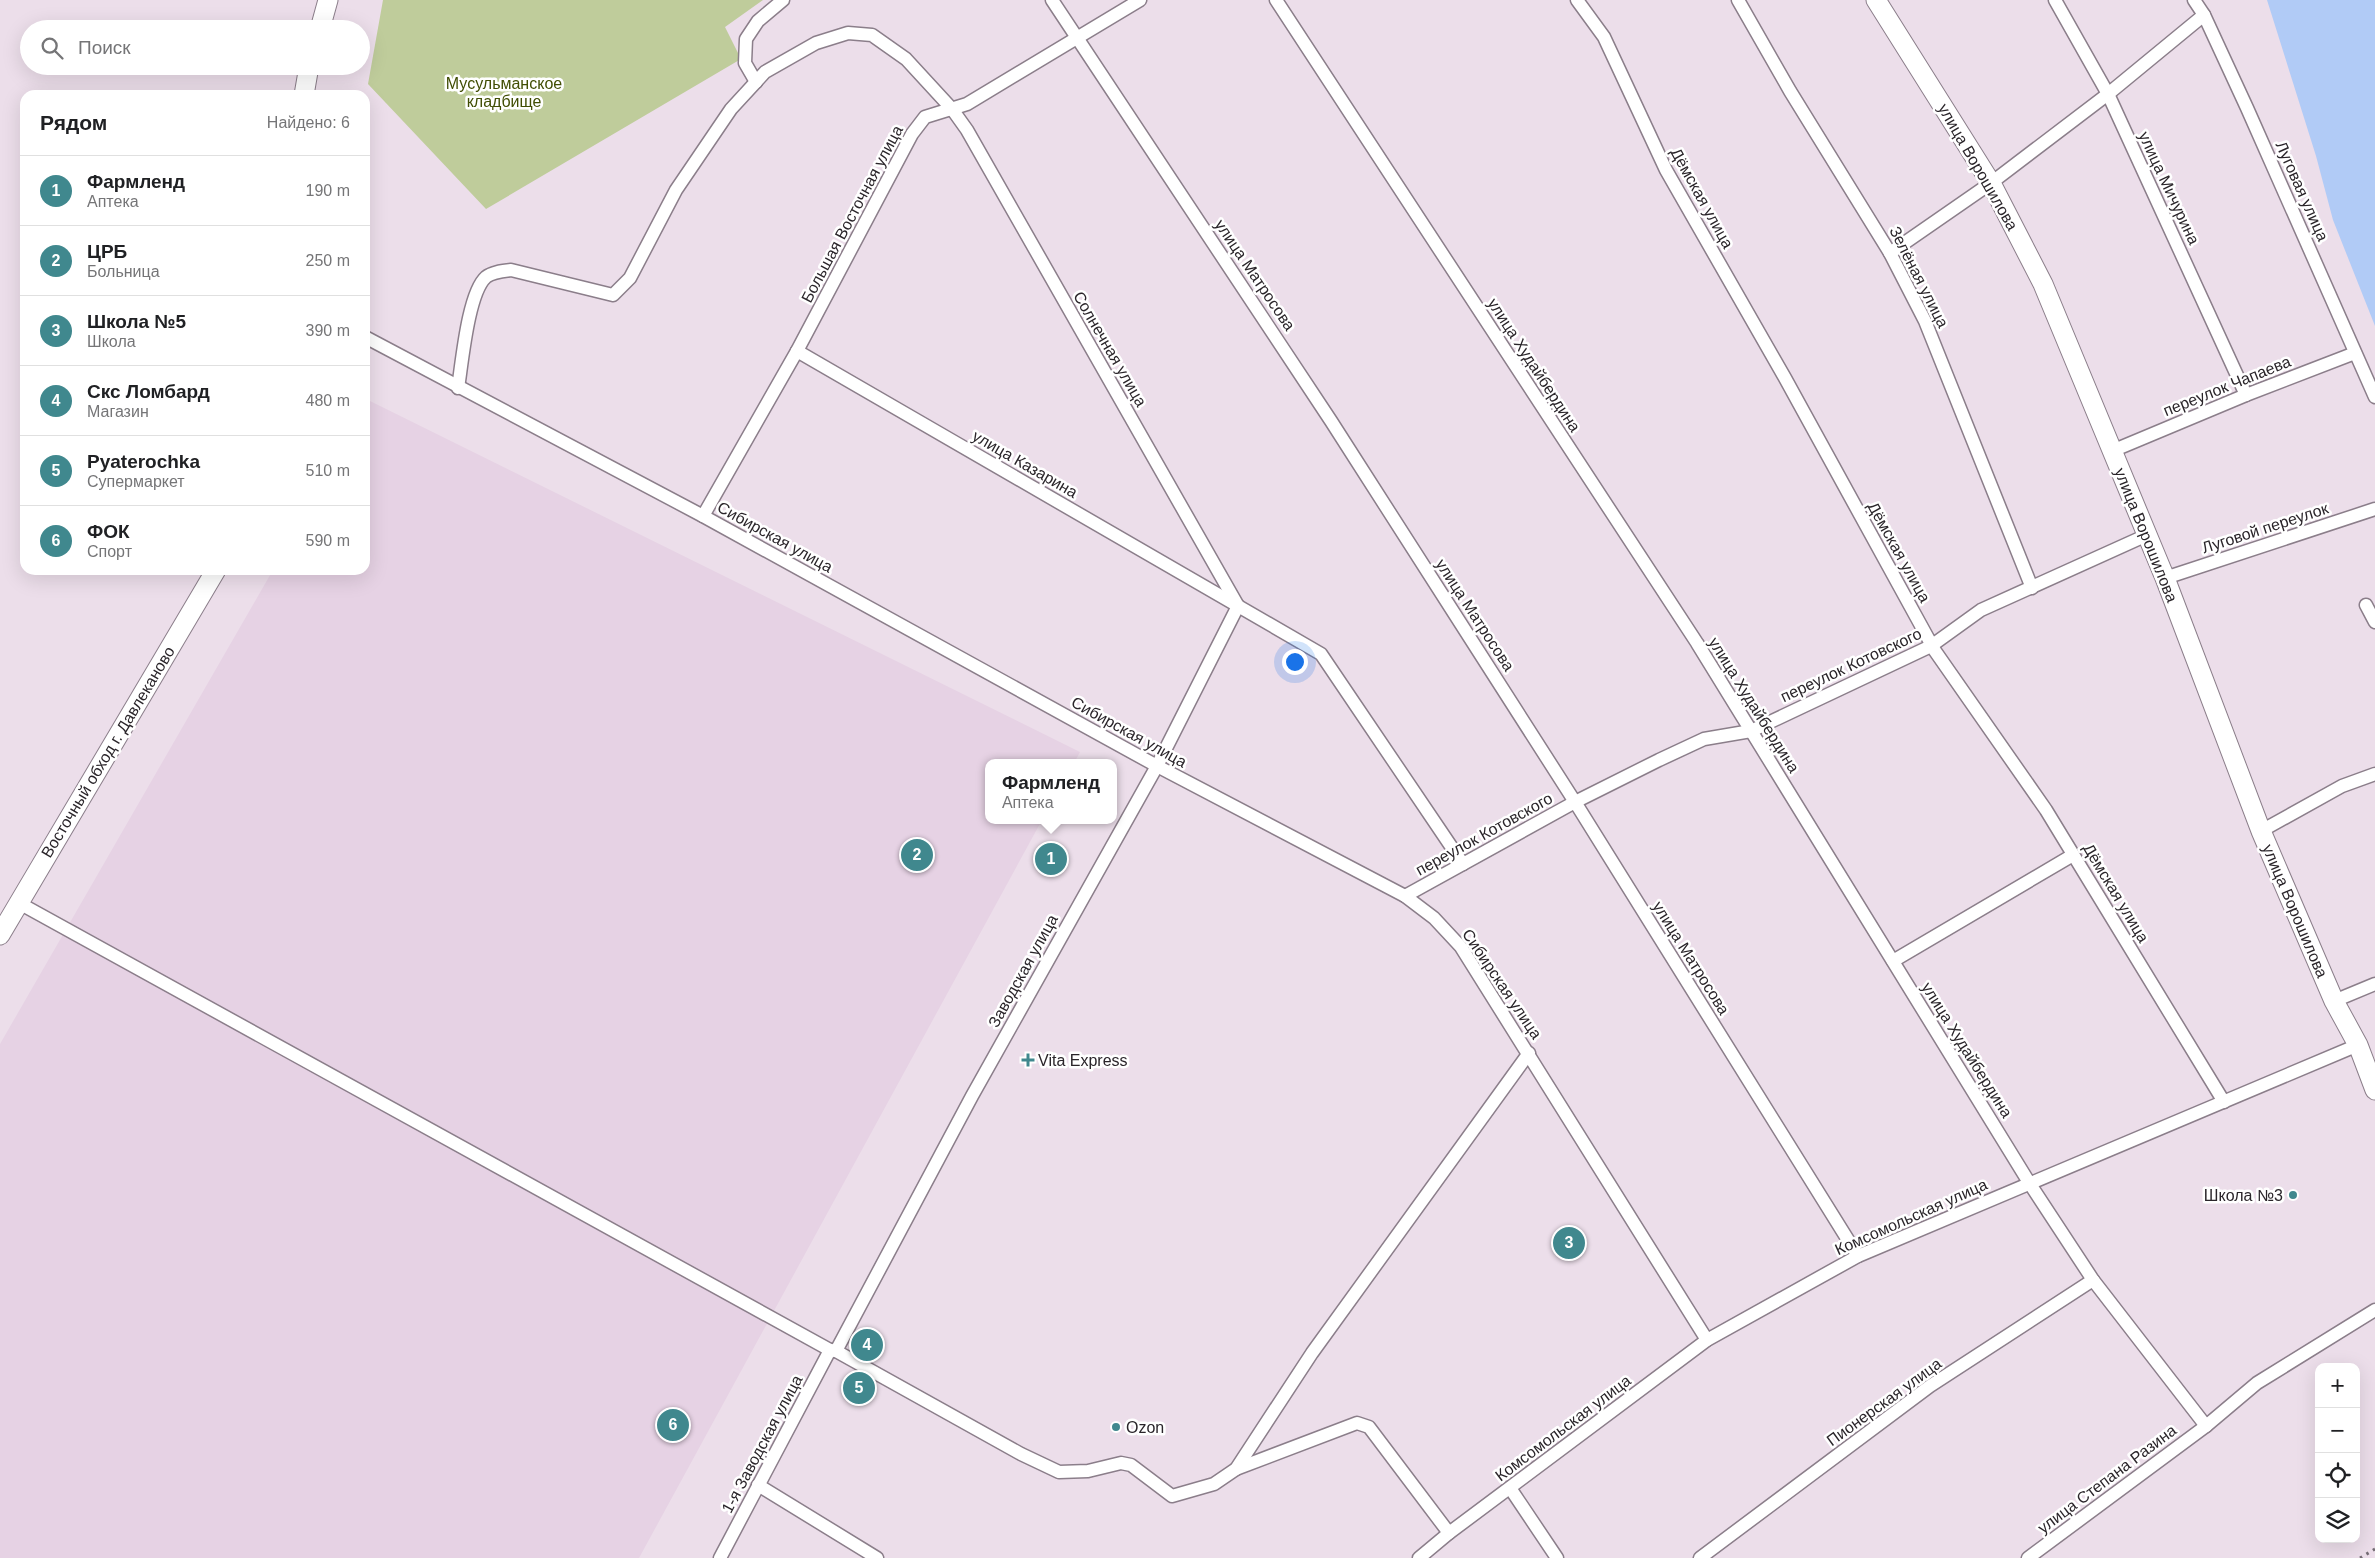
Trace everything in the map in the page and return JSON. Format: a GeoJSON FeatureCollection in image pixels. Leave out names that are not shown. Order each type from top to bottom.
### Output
{"type":"FeatureCollection","features":[{"type":"Feature","properties":{"kind":"street"},"geometry":{"type":"LineString","coordinates":[[322,20],[328,0]]}},
{"type":"Feature","properties":{"kind":"street"},"geometry":{"type":"LineString","coordinates":[[756,82],[745,63],[746,39],[758,21],[783,0]]}},
{"type":"Feature","properties":{"kind":"street","name":"улица Матросова"},"geometry":{"type":"LineString","coordinates":[[1052,0],[1302,376],[1575,802],[1858,1256]]}},
{"type":"Feature","properties":{"kind":"street","name":"Большая Восточная улица"},"geometry":{"type":"LineString","coordinates":[[702,516],[797,351],[912,134],[925,117],[967,104],[1140,0]]}},
{"type":"Feature","properties":{"kind":"street","name":"улица Худайбердина"},"geometry":{"type":"LineString","coordinates":[[1276,0],[1691,635],[2030,1184],[2093,1280],[2206,1426]]}},
{"type":"Feature","properties":{"kind":"street","name":"Дёмская улица"},"geometry":{"type":"LineString","coordinates":[[1577,0],[1604,37],[1666,170],[1785,378],[1931,646],[2046,810],[2224,1102]]}},
{"type":"Feature","properties":{"kind":"street","name":"Зелёная улица"},"geometry":{"type":"LineString","coordinates":[[1738,0],[1790,91],[1890,253],[1925,321],[2032,588]]}},
{"type":"Feature","properties":{"kind":"street","name":"улица Ворошилова"},"geometry":{"type":"LineString","coordinates":[[1876,0],[1991,183],[2043,284],[2165,578],[2261,831],[2334,1001],[2358,1045],[2375,1090]]}},
{"type":"Feature","properties":{"kind":"street","name":"улица Мичурина"},"geometry":{"type":"LineString","coordinates":[[2055,0],[2108,94],[2246,395]]}},
{"type":"Feature","properties":{"kind":"street","name":"Луговая улица"},"geometry":{"type":"LineString","coordinates":[[2194,0],[2204,15],[2375,397]]}},
{"type":"Feature","properties":{"kind":"street"},"geometry":{"type":"LineString","coordinates":[[1890,253],[1991,183],[2108,94],[2204,15]]}},
{"type":"Feature","properties":{"kind":"street","name":"Солнечная улица"},"geometry":{"type":"LineString","coordinates":[[458,388],[473,298],[485,278],[498,272],[511,270],[613,295],[630,278],[676,190],[731,109],[765,72],[816,43],[848,33],[872,36],[906,60],[952,108],[967,130],[1238,606]]}},
{"type":"Feature","properties":{"kind":"street"},"geometry":{"type":"LineString","coordinates":[[305,90],[307,75]]}},
{"type":"Feature","properties":{"kind":"street","name":"Сибирская улица"},"geometry":{"type":"LineString","coordinates":[[370,340],[702,516],[1157,766],[1405,896],[1434,918],[1461,947],[1707,1340]]}},
{"type":"Feature","properties":{"kind":"street","name":"улица Казарина"},"geometry":{"type":"LineString","coordinates":[[797,351],[1321,654],[1463,864]]}},
{"type":"Feature","properties":{"kind":"street","name":"переулок Чапаева"},"geometry":{"type":"LineString","coordinates":[[2112,451],[2246,395],[2355,353]]}},
{"type":"Feature","properties":{"kind":"street","name":"Луговой переулок"},"geometry":{"type":"LineString","coordinates":[[2165,578],[2375,509]]}},
{"type":"Feature","properties":{"kind":"street","name":"переулок Котовского"},"geometry":{"type":"LineString","coordinates":[[1405,896],[1575,802],[1704,739],[1751,731],[1931,646],[1981,610],[2147,535]]}},
{"type":"Feature","properties":{"kind":"street","name":"Восточный обход г. Давлеканово"},"geometry":{"type":"LineString","coordinates":[[0,935],[213,575]]}},
{"type":"Feature","properties":{"kind":"street"},"geometry":{"type":"LineString","coordinates":[[2366,604],[2375,622]]}},
{"type":"Feature","properties":{"kind":"street","name":"Заводская улица"},"geometry":{"type":"LineString","coordinates":[[833,1351],[972,1096],[1157,766],[1238,606]]}},
{"type":"Feature","properties":{"kind":"street"},"geometry":{"type":"LineString","coordinates":[[2261,831],[2342,786],[2375,774]]}},
{"type":"Feature","properties":{"kind":"street"},"geometry":{"type":"LineString","coordinates":[[1893,961],[2073,855]]}},
{"type":"Feature","properties":{"kind":"street"},"geometry":{"type":"LineString","coordinates":[[19,903],[1021,1454],[1060,1472],[1088,1470],[1121,1463],[1131,1465],[1172,1496],[1214,1484],[1236,1469],[1357,1423],[1369,1427],[1448,1534]]}},
{"type":"Feature","properties":{"kind":"street"},"geometry":{"type":"LineString","coordinates":[[2334,1001],[2375,984]]}},
{"type":"Feature","properties":{"kind":"street","name":"Комсомольская улица"},"geometry":{"type":"LineString","coordinates":[[1419,1558],[1448,1534],[1707,1340],[1858,1256],[2358,1045]]}},
{"type":"Feature","properties":{"kind":"street"},"geometry":{"type":"LineString","coordinates":[[1236,1469],[1318,1345],[1529,1053]]}},
{"type":"Feature","properties":{"kind":"street","name":"Пионерская улица"},"geometry":{"type":"LineString","coordinates":[[1700,1558],[1930,1386],[2093,1280]]}},
{"type":"Feature","properties":{"kind":"street","name":"улица Степана Разина"},"geometry":{"type":"LineString","coordinates":[[2028,1558],[2206,1426],[2257,1383],[2375,1310]]}},
{"type":"Feature","properties":{"kind":"street","name":"1-я Заводская улица"},"geometry":{"type":"LineString","coordinates":[[720,1558],[758,1485],[833,1351]]}},
{"type":"Feature","properties":{"kind":"street"},"geometry":{"type":"LineString","coordinates":[[758,1485],[877,1558]]}},
{"type":"Feature","properties":{"kind":"street"},"geometry":{"type":"LineString","coordinates":[[1510,1488],[1557,1558]]}},
{"type":"Feature","properties":{"kind":"shaded area"},"geometry":{"type":"Polygon","coordinates":[[[370,401],[1080,752],[1076,759],[985,759],[985,824],[1040,824],[639,1558],[0,1558],[0,1044],[270,575],[370,575],[370,401]]]}},
{"type":"Feature","properties":{"kind":"green space","name":"Мусульманское кладбище"},"geometry":{"type":"Polygon","coordinates":[[[383,0],[763,0],[725,27],[741,59],[486,209],[368,84],[383,0]]]}},
{"type":"Feature","properties":{"kind":"water"},"geometry":{"type":"Polygon","coordinates":[[[2267,0],[2375,0],[2375,326],[2333,220],[2316,156],[2267,0]]]}},
{"type":"Feature","properties":{"kind":"railway"},"geometry":{"type":"LineString","coordinates":[[2360,1558],[2375,1549]]}},
{"type":"Feature","properties":{"kind":"place","name":"ЦРБ"},"geometry":{"type":"Point","coordinates":[917,855]}},
{"type":"Feature","properties":{"kind":"place","name":"Фармленд"},"geometry":{"type":"Point","coordinates":[1051,859]}},
{"type":"Feature","properties":{"kind":"place","name":"Vita Express"},"geometry":{"type":"Point","coordinates":[1028,1060]}},
{"type":"Feature","properties":{"kind":"place","name":"Школа №3"},"geometry":{"type":"Point","coordinates":[2293,1195]}},
{"type":"Feature","properties":{"kind":"place","name":"Школа №5"},"geometry":{"type":"Point","coordinates":[1569,1243]}},
{"type":"Feature","properties":{"kind":"place","name":"Скс Ломбард"},"geometry":{"type":"Point","coordinates":[867,1345]}},
{"type":"Feature","properties":{"kind":"place","name":"Pyaterochka"},"geometry":{"type":"Point","coordinates":[859,1388]}},
{"type":"Feature","properties":{"kind":"place","name":"ФОК"},"geometry":{"type":"Point","coordinates":[673,1425]}},
{"type":"Feature","properties":{"kind":"place","name":"Ozon"},"geometry":{"type":"Point","coordinates":[1116,1427]}}]}
